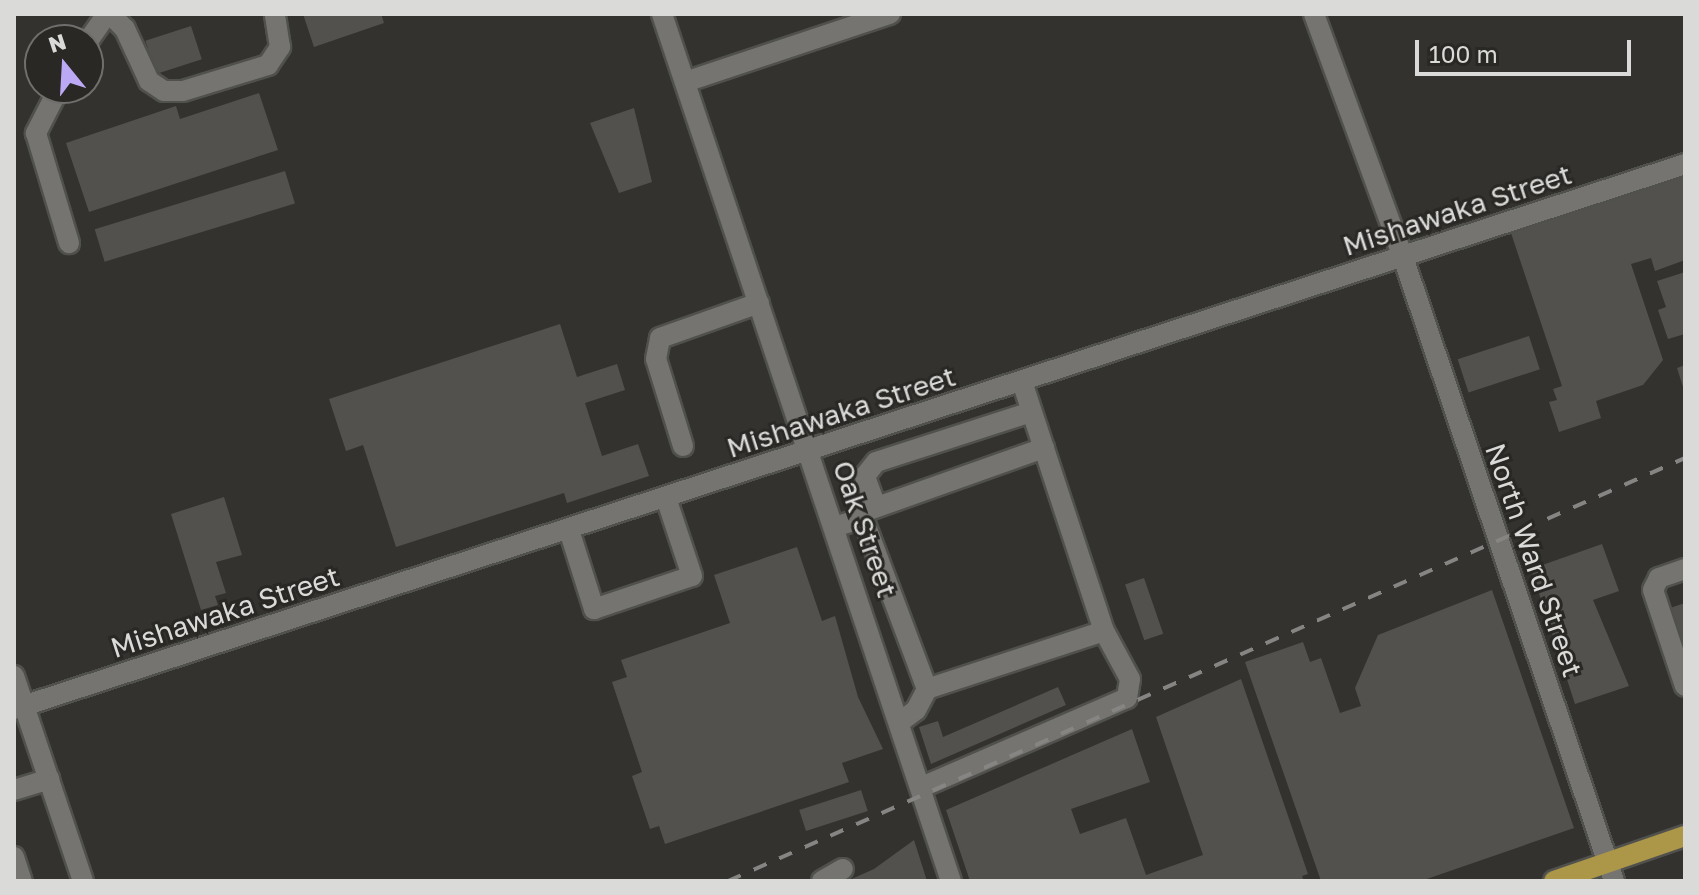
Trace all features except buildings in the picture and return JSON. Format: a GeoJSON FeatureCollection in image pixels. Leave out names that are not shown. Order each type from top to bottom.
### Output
{"type":"FeatureCollection","features":[{"type":"Feature","properties":{"kind":"main road"},"geometry":{"type":"LineString","coordinates":[[1554,881],[1611,872],[1685,836]]}},
{"type":"Feature","properties":{"kind":"street"},"geometry":{"type":"LineString","coordinates":[[109,14],[125,29],[149,81],[164,91],[183,91],[268,65],[280,47],[275,14]]}},
{"type":"Feature","properties":{"kind":"street","name":"Oak Street"},"geometry":{"type":"LineString","coordinates":[[662,14],[951,881]]}},
{"type":"Feature","properties":{"kind":"street"},"geometry":{"type":"LineString","coordinates":[[685,82],[890,14]]}},
{"type":"Feature","properties":{"kind":"street","name":"North Ward Street"},"geometry":{"type":"LineString","coordinates":[[1314,14],[1403,257],[1611,872]]}},
{"type":"Feature","properties":{"kind":"street"},"geometry":{"type":"LineString","coordinates":[[51,104],[36,133],[69,243]]}},
{"type":"Feature","properties":{"kind":"street","name":"Mishawaka Street"},"geometry":{"type":"LineString","coordinates":[[19,708],[1685,164]]}},
{"type":"Feature","properties":{"kind":"street"},"geometry":{"type":"LineString","coordinates":[[683,446],[656,359],[660,338],[759,303]]}},
{"type":"Feature","properties":{"kind":"street"},"geometry":{"type":"LineString","coordinates":[[922,787],[1127,698],[1130,679],[1104,631],[1022,382]]}},
{"type":"Feature","properties":{"kind":"street"},"geometry":{"type":"LineString","coordinates":[[927,689],[869,511],[865,476],[876,462],[1031,412]]}},
{"type":"Feature","properties":{"kind":"street"},"geometry":{"type":"LineString","coordinates":[[834,527],[869,511],[1044,448]]}},
{"type":"Feature","properties":{"kind":"street"},"geometry":{"type":"LineString","coordinates":[[569,530],[594,609],[692,576],[666,498]]}},
{"type":"Feature","properties":{"kind":"street"},"geometry":{"type":"LineString","coordinates":[[1685,569],[1659,578],[1653,590],[1685,686]]}},
{"type":"Feature","properties":{"kind":"street"},"geometry":{"type":"LineString","coordinates":[[900,722],[916,710],[927,689],[1104,631]]}},
{"type":"Feature","properties":{"kind":"street"},"geometry":{"type":"LineString","coordinates":[[14,676],[19,708],[49,779],[83,881]]}},
{"type":"Feature","properties":{"kind":"street"},"geometry":{"type":"LineString","coordinates":[[14,790],[49,779]]}},
{"type":"Feature","properties":{"kind":"street"},"geometry":{"type":"LineString","coordinates":[[14,857],[22,881]]}},
{"type":"Feature","properties":{"kind":"street"},"geometry":{"type":"LineString","coordinates":[[822,881],[843,869]]}},
{"type":"Feature","properties":{"kind":"railway"},"geometry":{"type":"LineString","coordinates":[[728,881],[1685,458]]}}]}
